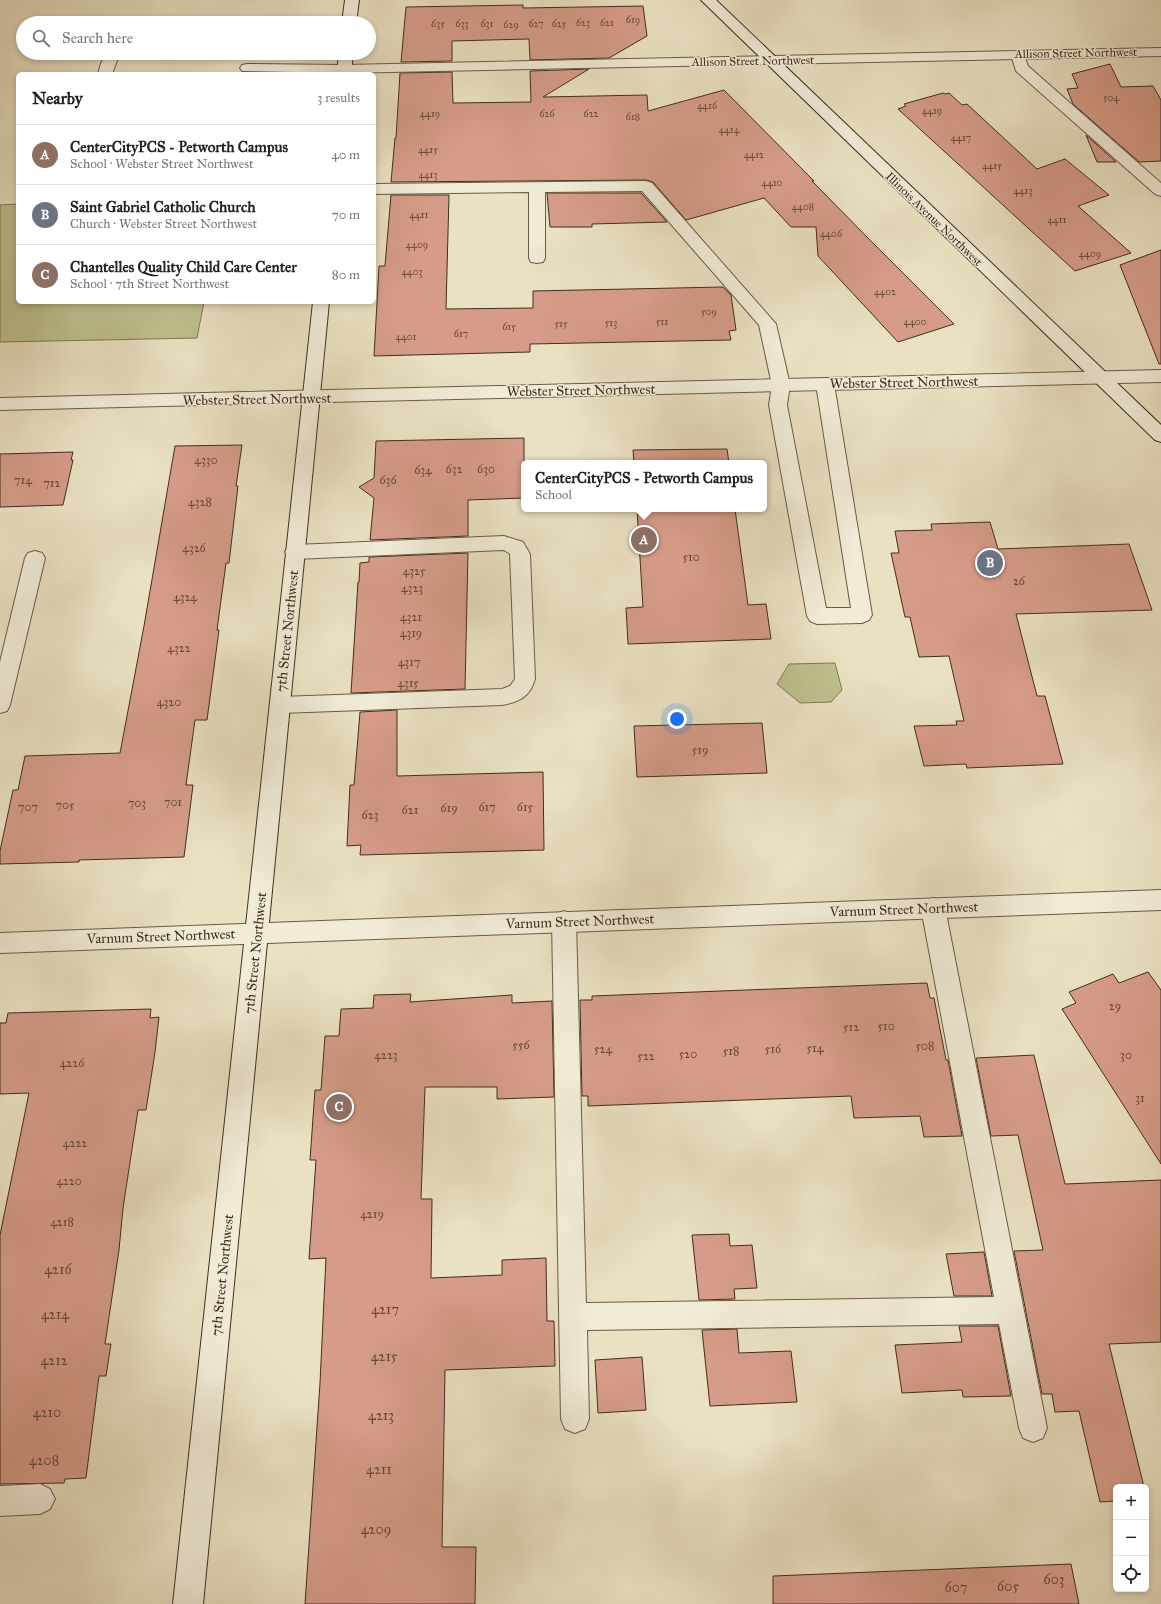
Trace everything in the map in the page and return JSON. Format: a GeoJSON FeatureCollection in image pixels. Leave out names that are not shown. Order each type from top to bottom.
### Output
{"type":"FeatureCollection","features":[{"type":"Feature","properties":{"kind":"street"},"geometry":{"type":"LineString","coordinates":[[351,16],[352,0]]}},
{"type":"Feature","properties":{"kind":"street","name":"Illinois Avenue Northwest"},"geometry":{"type":"LineString","coordinates":[[708,0],[1161,436]]}},
{"type":"Feature","properties":{"kind":"street","name":"Allison Street Northwest"},"geometry":{"type":"LineString","coordinates":[[245,67],[344,71],[1161,52]]}},
{"type":"Feature","properties":{"kind":"street"},"geometry":{"type":"LineString","coordinates":[[1018,55],[1021,68],[1161,191]]}},
{"type":"Feature","properties":{"kind":"street"},"geometry":{"type":"LineString","coordinates":[[106,72],[110,60]]}},
{"type":"Feature","properties":{"kind":"street"},"geometry":{"type":"LineString","coordinates":[[344,71],[345,60]]}},
{"type":"Feature","properties":{"kind":"street"},"geometry":{"type":"LineString","coordinates":[[376,189],[646,186],[767,324],[781,385],[778,405],[818,616],[862,615],[825,384]]}},
{"type":"Feature","properties":{"kind":"street"},"geometry":{"type":"LineString","coordinates":[[537,187],[537,258]]}},
{"type":"Feature","properties":{"kind":"street","name":"7th Street Northwest"},"geometry":{"type":"LineString","coordinates":[[188,1604],[321,304]]}},
{"type":"Feature","properties":{"kind":"street","name":"Webster Street Northwest"},"geometry":{"type":"LineString","coordinates":[[0,404],[1161,376]]}},
{"type":"Feature","properties":{"kind":"street"},"geometry":{"type":"LineString","coordinates":[[280,705],[502,697],[514,695],[523,688],[525,679],[520,554],[519,550],[514,545],[504,543],[295,552]]}},
{"type":"Feature","properties":{"kind":"street"},"geometry":{"type":"LineString","coordinates":[[0,705],[8,637],[35,558]]}},
{"type":"Feature","properties":{"kind":"street","name":"Varnum Street Northwest"},"geometry":{"type":"LineString","coordinates":[[0,943],[257,932],[1161,900]]}},
{"type":"Feature","properties":{"kind":"street"},"geometry":{"type":"LineString","coordinates":[[933,908],[1033,1428]]}},
{"type":"Feature","properties":{"kind":"street"},"geometry":{"type":"LineString","coordinates":[[564,921],[575,1418]]}},
{"type":"Feature","properties":{"kind":"street"},"geometry":{"type":"LineString","coordinates":[[572,1317],[1010,1310]]}},
{"type":"Feature","properties":{"kind":"street"},"geometry":{"type":"LineString","coordinates":[[0,1501],[40,1499]]}},
{"type":"Feature","properties":{"kind":"green space"},"geometry":{"type":"Polygon","coordinates":[[[16,204],[16,304],[204,304],[197,338],[0,342],[0,205],[16,204]]]}},
{"type":"Feature","properties":{"kind":"green space"},"geometry":{"type":"Polygon","coordinates":[[[835,663],[842,690],[831,702],[800,703],[777,684],[789,664],[835,663]]]}},
{"type":"Feature","properties":{"kind":"building"},"geometry":{"type":"Polygon","coordinates":[[[523,5],[523,8],[643,6],[647,36],[609,58],[530,60],[529,39],[452,41],[452,61],[401,62],[406,7],[523,5]]]}},
{"type":"Feature","properties":{"kind":"building"},"geometry":{"type":"Polygon","coordinates":[[[1110,64],[1121,87],[1153,86],[1161,100],[1161,161],[1139,162],[1073,104],[1067,89],[1078,88],[1072,74],[1110,64]]]}},
{"type":"Feature","properties":{"kind":"building"},"geometry":{"type":"Polygon","coordinates":[[[589,69],[543,97],[647,95],[648,111],[724,90],[954,324],[898,342],[818,256],[816,227],[791,227],[764,198],[686,220],[653,182],[646,180],[391,182],[396,138],[400,73],[452,72],[453,103],[531,102],[530,71],[589,69]]]}},
{"type":"Feature","properties":{"kind":"building"},"geometry":{"type":"Polygon","coordinates":[[[943,93],[949,93],[962,105],[967,104],[1037,169],[1065,159],[1109,195],[1078,206],[1131,253],[1075,271],[898,109],[906,106],[904,104],[943,93]]]}},
{"type":"Feature","properties":{"kind":"building"},"geometry":{"type":"Polygon","coordinates":[[[1086,135],[1116,162],[1097,162],[1086,135]]]}},
{"type":"Feature","properties":{"kind":"building"},"geometry":{"type":"Polygon","coordinates":[[[547,193],[641,193],[667,222],[592,224],[592,227],[550,227],[547,193]]]}},
{"type":"Feature","properties":{"kind":"building"},"geometry":{"type":"Polygon","coordinates":[[[391,195],[449,195],[446,309],[533,308],[533,291],[723,287],[731,295],[736,330],[729,331],[731,340],[530,344],[530,352],[374,356],[379,266],[385,266],[391,195]]]}},
{"type":"Feature","properties":{"kind":"building"},"geometry":{"type":"Polygon","coordinates":[[[1161,250],[1161,364],[1159,364],[1120,265],[1161,250]]]}},
{"type":"Feature","properties":{"kind":"building"},"geometry":{"type":"Polygon","coordinates":[[[524,438],[524,460],[521,460],[521,498],[468,500],[468,536],[370,540],[374,498],[359,487],[374,478],[376,441],[524,438]]]}},
{"type":"Feature","properties":{"kind":"building"},"geometry":{"type":"Polygon","coordinates":[[[242,445],[236,486],[238,486],[229,563],[226,563],[207,720],[195,720],[186,785],[193,785],[184,857],[0,864],[0,851],[13,790],[18,790],[25,756],[120,753],[144,626],[175,446],[242,445]]]}},
{"type":"Feature","properties":{"kind":"building"},"geometry":{"type":"Polygon","coordinates":[[[727,449],[729,460],[634,460],[633,450],[727,449]]]}},
{"type":"Feature","properties":{"kind":"building"},"geometry":{"type":"Polygon","coordinates":[[[73,452],[71,460],[73,460],[63,505],[0,507],[0,454],[73,452]]]}},
{"type":"Feature","properties":{"kind":"building"},"geometry":{"type":"Polygon","coordinates":[[[637,512],[735,512],[748,605],[766,604],[771,639],[628,644],[626,608],[643,607],[637,512]]]}},
{"type":"Feature","properties":{"kind":"building"},"geometry":{"type":"Polygon","coordinates":[[[990,522],[998,549],[1129,544],[1152,610],[1016,614],[1037,696],[1045,696],[1063,764],[967,768],[966,764],[924,766],[914,726],[957,725],[956,721],[964,721],[949,656],[919,657],[910,617],[905,617],[891,553],[899,553],[895,531],[932,530],[931,524],[990,522]]]}},
{"type":"Feature","properties":{"kind":"building"},"geometry":{"type":"Polygon","coordinates":[[[468,553],[465,689],[351,693],[360,563],[369,562],[369,557],[468,553]]]}},
{"type":"Feature","properties":{"kind":"building"},"geometry":{"type":"Polygon","coordinates":[[[397,710],[397,776],[543,772],[544,850],[360,855],[361,845],[347,846],[350,785],[354,785],[360,712],[397,710]]]}},
{"type":"Feature","properties":{"kind":"building"},"geometry":{"type":"Polygon","coordinates":[[[762,723],[767,773],[637,777],[634,726],[762,723]]]}},
{"type":"Feature","properties":{"kind":"building"},"geometry":{"type":"Polygon","coordinates":[[[1148,972],[1161,990],[1161,1164],[1062,1009],[1076,1003],[1069,992],[1113,974],[1119,983],[1148,972]]]}},
{"type":"Feature","properties":{"kind":"building"},"geometry":{"type":"Polygon","coordinates":[[[927,983],[930,998],[934,998],[946,1060],[948,1060],[962,1136],[924,1137],[920,1116],[854,1118],[851,1096],[588,1106],[588,1096],[582,1096],[580,1000],[592,1000],[592,996],[927,983]]]}},
{"type":"Feature","properties":{"kind":"building"},"geometry":{"type":"Polygon","coordinates":[[[411,994],[410,1002],[512,995],[512,1003],[552,1001],[554,1097],[497,1099],[497,1087],[425,1087],[421,1199],[432,1199],[431,1278],[502,1275],[502,1260],[546,1258],[547,1321],[554,1321],[555,1366],[445,1370],[442,1547],[476,1547],[475,1604],[305,1604],[320,1383],[326,1258],[309,1259],[316,1160],[310,1160],[315,1090],[321,1090],[325,1036],[339,1036],[341,1009],[373,1008],[374,995],[411,994]]]}},
{"type":"Feature","properties":{"kind":"building"},"geometry":{"type":"Polygon","coordinates":[[[151,1009],[150,1018],[159,1017],[155,1052],[146,1110],[138,1110],[105,1344],[111,1344],[106,1376],[99,1376],[86,1478],[65,1479],[64,1483],[0,1484],[0,1235],[29,1093],[0,1094],[0,1023],[6,1023],[8,1013],[151,1009]]]}},
{"type":"Feature","properties":{"kind":"building"},"geometry":{"type":"Polygon","coordinates":[[[1034,1055],[1065,1184],[1161,1180],[1161,1342],[1109,1344],[1143,1484],[1113,1484],[1113,1501],[1100,1502],[1079,1411],[1055,1412],[1052,1394],[1042,1394],[1014,1251],[1043,1250],[1018,1135],[991,1136],[976,1058],[1034,1055]]]}},
{"type":"Feature","properties":{"kind":"building"},"geometry":{"type":"Polygon","coordinates":[[[729,1234],[730,1246],[752,1245],[757,1288],[734,1289],[735,1299],[699,1300],[692,1235],[729,1234]]]}},
{"type":"Feature","properties":{"kind":"building"},"geometry":{"type":"Polygon","coordinates":[[[984,1252],[992,1296],[954,1296],[946,1254],[984,1252]]]}},
{"type":"Feature","properties":{"kind":"building"},"geometry":{"type":"Polygon","coordinates":[[[959,1326],[998,1326],[1011,1396],[963,1397],[962,1390],[902,1393],[895,1345],[962,1342],[959,1326]]]}},
{"type":"Feature","properties":{"kind":"building"},"geometry":{"type":"Polygon","coordinates":[[[737,1329],[739,1353],[791,1351],[797,1402],[710,1406],[702,1330],[737,1329]]]}},
{"type":"Feature","properties":{"kind":"building"},"geometry":{"type":"Polygon","coordinates":[[[642,1357],[646,1410],[598,1413],[595,1360],[642,1357]]]}},
{"type":"Feature","properties":{"kind":"building"},"geometry":{"type":"Polygon","coordinates":[[[1071,1564],[1079,1604],[773,1604],[773,1576],[1071,1564]]]}},
{"type":"Feature","properties":{"kind":"place","name":"CenterCityPCS - Petworth Campus"},"geometry":{"type":"Point","coordinates":[644,540]}},
{"type":"Feature","properties":{"kind":"place","name":"Saint Gabriel Catholic Church"},"geometry":{"type":"Point","coordinates":[990,563]}},
{"type":"Feature","properties":{"kind":"place","name":"Chantelles Quality Child Care Center"},"geometry":{"type":"Point","coordinates":[339,1107]}}]}
